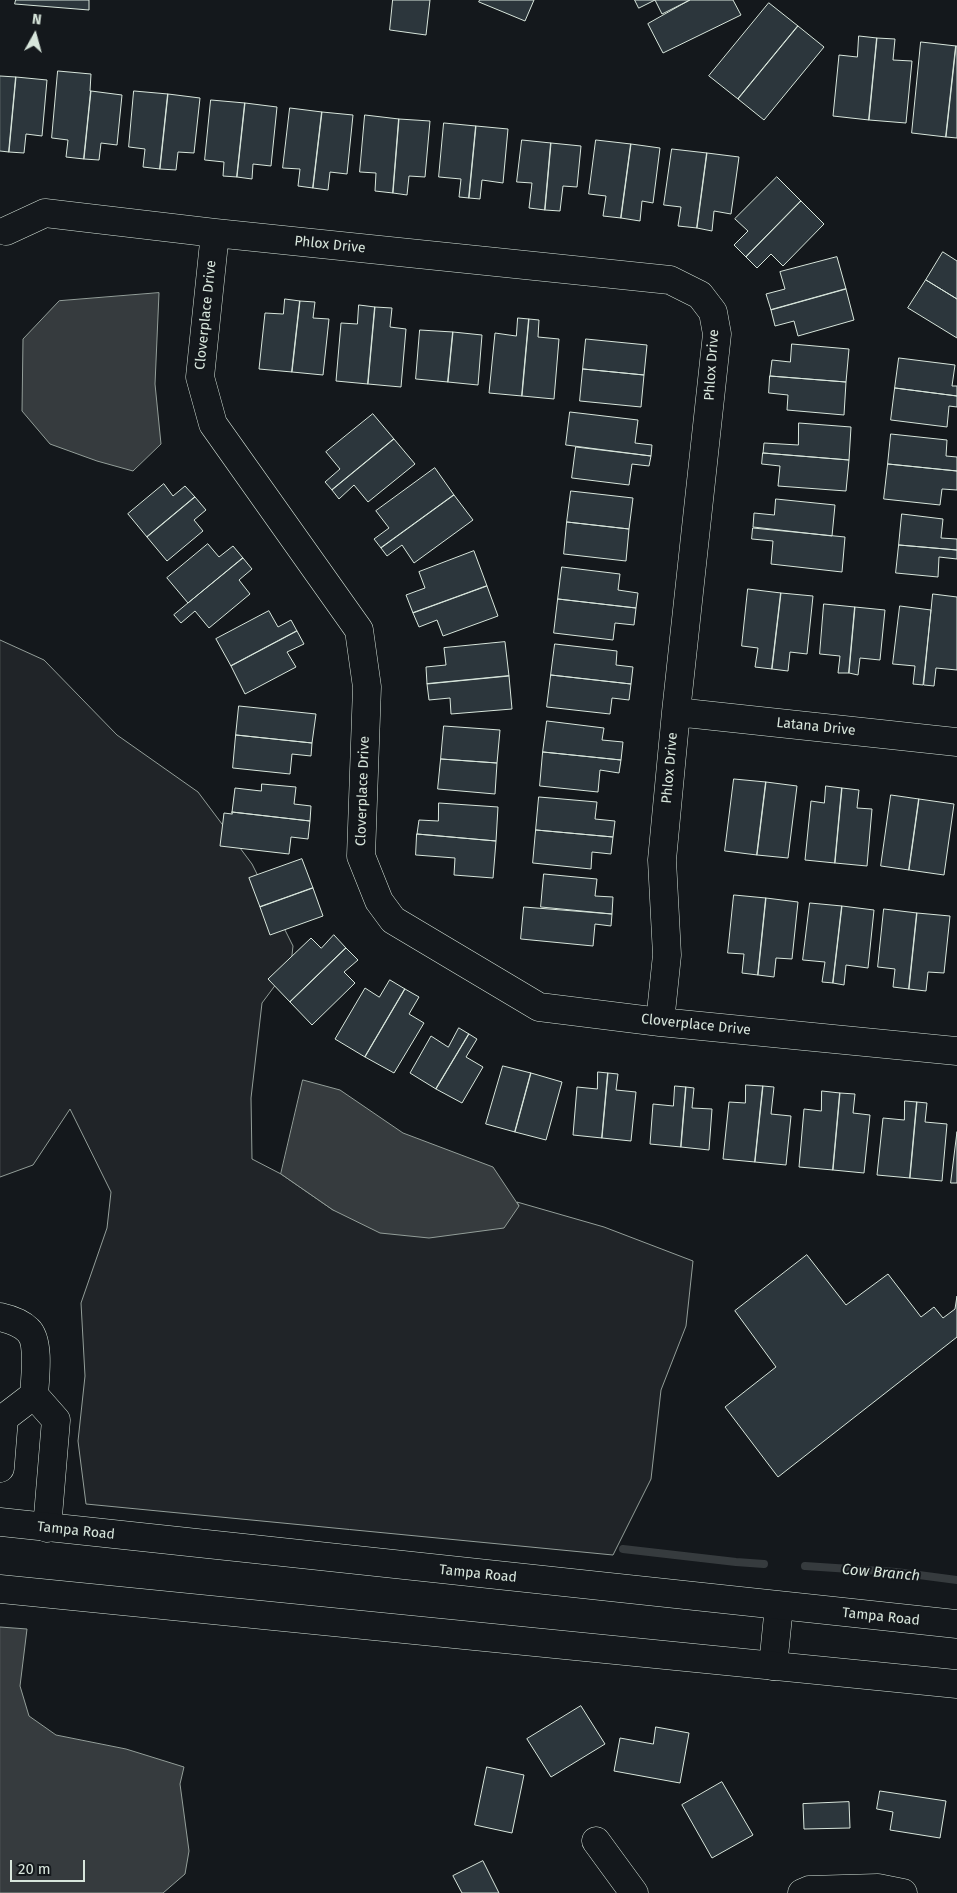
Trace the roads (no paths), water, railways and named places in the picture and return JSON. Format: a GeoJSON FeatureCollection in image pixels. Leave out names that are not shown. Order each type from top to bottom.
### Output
{"type":"FeatureCollection","features":[{"type":"Feature","properties":{"kind":"street","name":"Phlox Drive"},"geometry":{"type":"LineString","coordinates":[[6,231],[45,213],[215,233],[670,280],[700,295],[713,312],[717,334],[662,860],[667,955],[660,1022]]}},
{"type":"Feature","properties":{"kind":"street","name":"Cloverplace Drive"},"geometry":{"type":"LineString","coordinates":[[215,233],[200,377],[213,424],[359,630],[367,688],[361,856],[379,902],[393,920],[539,1007],[660,1022],[957,1051]]}},
{"type":"Feature","properties":{"kind":"street","name":"Latana Drive"},"geometry":{"type":"LineString","coordinates":[[676,712],[957,742]]}},
{"type":"Feature","properties":{"kind":"street"},"geometry":{"type":"LineString","coordinates":[[6,1319],[29,1330],[36,1346],[34,1395],[56,1420],[47,1528]]}},
{"type":"Feature","properties":{"kind":"street"},"geometry":{"type":"LineString","coordinates":[[0,1468],[4,1418],[34,1395]]}},
{"type":"Feature","properties":{"kind":"street","name":"Tampa Road"},"geometry":{"type":"LineString","coordinates":[[0,1522],[957,1624]]}},
{"type":"Feature","properties":{"kind":"street"},"geometry":{"type":"LineString","coordinates":[[0,1589],[957,1684]]}},
{"type":"Feature","properties":{"kind":"street"},"geometry":{"type":"LineString","coordinates":[[773,1666],[780,1606]]}},
{"type":"Feature","properties":{"kind":"street"},"geometry":{"type":"LineString","coordinates":[[596,1841],[634,1893]]}},
{"type":"Feature","properties":{"kind":"street"},"geometry":{"type":"LineString","coordinates":[[802,1893],[809,1890],[878,1888],[903,1893]]}},
{"type":"Feature","properties":{"kind":"waterway","name":"Cow Branch"},"geometry":{"type":"LineString","coordinates":[[623,1549],[764,1564]]}},
{"type":"Feature","properties":{"kind":"waterway","name":"Cow Branch"},"geometry":{"type":"LineString","coordinates":[[805,1566],[896,1572],[957,1580]]}}]}
